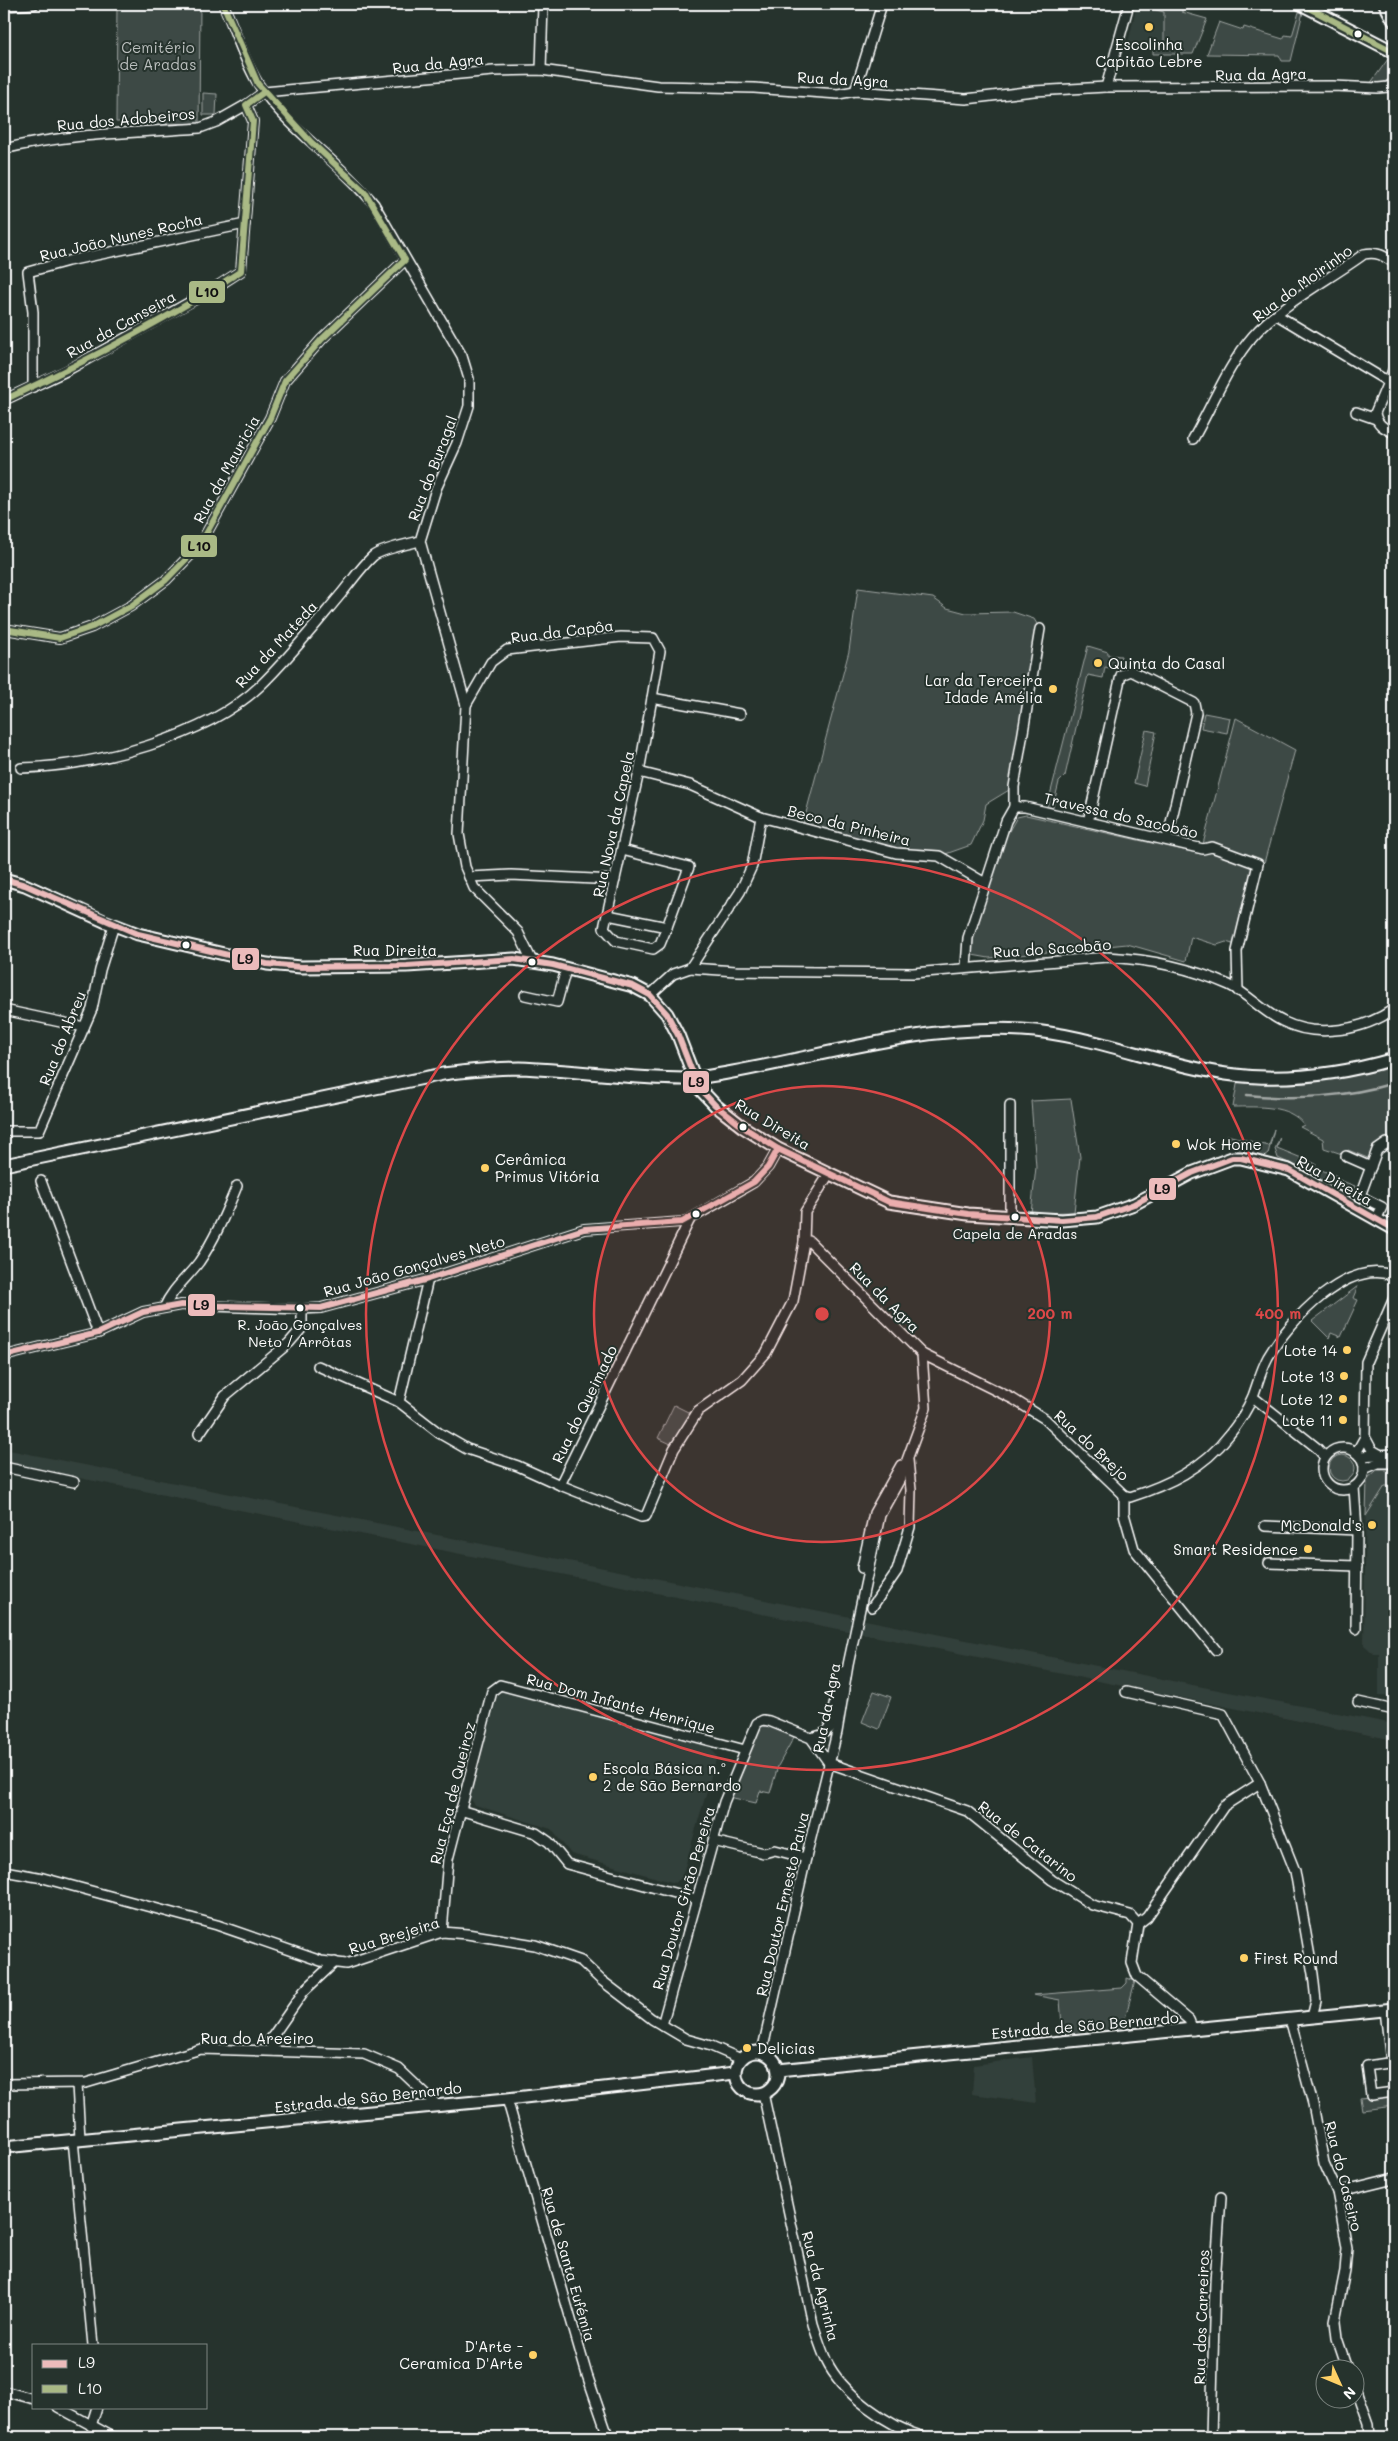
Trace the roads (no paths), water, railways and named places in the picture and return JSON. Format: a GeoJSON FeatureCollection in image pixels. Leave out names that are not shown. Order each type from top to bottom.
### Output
{"type":"FeatureCollection","features":[{"type":"Feature","properties":{"kind":"main road"},"geometry":{"type":"LineString","coordinates":[[1301,4],[1394,52]]}},
{"type":"Feature","properties":{"kind":"main road"},"geometry":{"type":"LineString","coordinates":[[1385,4],[1394,21]]}},
{"type":"Feature","properties":{"kind":"main road","name":"Rua Direita"},"geometry":{"type":"LineString","coordinates":[[4,879],[69,904],[114,925],[187,946],[267,964],[301,967],[434,965],[514,959],[532,960],[634,986],[650,995],[667,1014],[678,1034],[698,1087],[727,1115],[778,1149],[889,1202],[968,1214],[1062,1220],[1097,1217],[1134,1204],[1192,1173],[1232,1158],[1242,1158],[1276,1165],[1289,1170],[1394,1229]]}},
{"type":"Feature","properties":{"kind":"main road"},"geometry":{"type":"LineString","coordinates":[[4,1165],[453,1073],[519,1068],[636,1078],[684,1079],[751,1070],[887,1042],[969,1029],[1023,1030],[1057,1034],[1225,1074],[1261,1077],[1325,1075],[1357,1070],[1394,1059]]}},
{"type":"Feature","properties":{"kind":"main road","name":"Estrada de São Bernardo"},"geometry":{"type":"LineString","coordinates":[[778,2070],[1390,2010]]}},
{"type":"Feature","properties":{"kind":"main road"},"geometry":{"type":"LineString","coordinates":[[751,2052],[762,2052],[773,2059],[778,2070],[772,2086],[763,2093],[750,2093],[739,2085],[735,2073],[741,2058],[751,2052]]}},
{"type":"Feature","properties":{"kind":"main road","name":"Estrada de São Bernardo"},"geometry":{"type":"LineString","coordinates":[[4,2147],[507,2099],[735,2073]]}},
{"type":"Feature","properties":{"kind":"street"},"geometry":{"type":"LineString","coordinates":[[4,6],[34,4]]}},
{"type":"Feature","properties":{"kind":"street","name":"Rua do Buragal"},"geometry":{"type":"LineString","coordinates":[[223,4],[250,69],[264,92],[311,142],[365,192],[378,210],[405,260],[462,356],[469,379],[470,406],[457,443],[436,489],[420,541],[466,705],[459,834],[465,867],[474,888],[518,932],[532,960]]}},
{"type":"Feature","properties":{"kind":"street"},"geometry":{"type":"LineString","coordinates":[[541,70],[543,4]]}},
{"type":"Feature","properties":{"kind":"street"},"geometry":{"type":"LineString","coordinates":[[855,91],[882,4]]}},
{"type":"Feature","properties":{"kind":"street"},"geometry":{"type":"LineString","coordinates":[[1106,87],[1129,4]]}},
{"type":"Feature","properties":{"kind":"street","name":"Rua da Agra"},"geometry":{"type":"LineString","coordinates":[[264,92],[493,71],[541,70],[658,86],[754,88],[838,94],[855,91],[966,99],[1034,91],[1106,87],[1334,86],[1378,88],[1388,87],[1394,83]]}},
{"type":"Feature","properties":{"kind":"street"},"geometry":{"type":"LineString","coordinates":[[275,104],[291,90]]}},
{"type":"Feature","properties":{"kind":"street"},"geometry":{"type":"LineString","coordinates":[[246,105],[264,92]]}},
{"type":"Feature","properties":{"kind":"street","name":"Rua dos Adobeiros"},"geometry":{"type":"LineString","coordinates":[[4,149],[45,140],[88,134],[200,128],[216,122],[246,105]]}},
{"type":"Feature","properties":{"kind":"street","name":"Rua da Canseira"},"geometry":{"type":"LineString","coordinates":[[4,400],[33,387],[210,291],[241,271],[253,121],[246,105]]}},
{"type":"Feature","properties":{"kind":"street","name":"Rua João Nunes Rocha"},"geometry":{"type":"LineString","coordinates":[[33,387],[33,312],[28,272],[68,261],[152,245],[201,232],[245,224]]}},
{"type":"Feature","properties":{"kind":"street","name":"Rua do Moirinho"},"geometry":{"type":"LineString","coordinates":[[1193,439],[1248,342],[1277,315],[1364,254],[1372,252],[1380,254],[1394,263]]}},
{"type":"Feature","properties":{"kind":"street","name":"Rua da Mauricia"},"geometry":{"type":"LineString","coordinates":[[4,629],[60,638],[92,627],[131,606],[166,580],[200,545],[270,418],[285,381],[322,339],[405,260]]}},
{"type":"Feature","properties":{"kind":"street"},"geometry":{"type":"LineString","coordinates":[[1277,315],[1387,381]]}},
{"type":"Feature","properties":{"kind":"street"},"geometry":{"type":"LineString","coordinates":[[1376,419],[1376,413],[1387,381],[1394,368]]}},
{"type":"Feature","properties":{"kind":"street"},"geometry":{"type":"LineString","coordinates":[[1356,412],[1376,419],[1381,426],[1394,433]]}},
{"type":"Feature","properties":{"kind":"street","name":"Rua da Mateda"},"geometry":{"type":"LineString","coordinates":[[21,768],[50,767],[125,753],[199,725],[229,710],[260,686],[283,662],[374,555],[420,541]]}},
{"type":"Feature","properties":{"kind":"street"},"geometry":{"type":"LineString","coordinates":[[966,967],[968,938],[1006,821],[1014,807],[1014,787],[1040,629]]}},
{"type":"Feature","properties":{"kind":"street","name":"Rua da Capôa"},"geometry":{"type":"LineString","coordinates":[[466,705],[491,662],[507,650],[621,637],[653,638],[658,644]]}},
{"type":"Feature","properties":{"kind":"street","name":"Rua Nova da Capela"},"geometry":{"type":"LineString","coordinates":[[658,644],[660,651],[639,772],[604,928],[616,941],[653,949],[660,944],[667,927]]}},
{"type":"Feature","properties":{"kind":"street"},"geometry":{"type":"LineString","coordinates":[[1088,822],[1121,675],[1131,672],[1194,703],[1196,713],[1167,840]]}},
{"type":"Feature","properties":{"kind":"street"},"geometry":{"type":"LineString","coordinates":[[652,698],[740,714]]}},
{"type":"Feature","properties":{"kind":"street","name":"Beco da Pinheira"},"geometry":{"type":"LineString","coordinates":[[639,772],[690,785],[761,817],[896,853],[939,856],[985,883]]}},
{"type":"Feature","properties":{"kind":"street","name":"Travessa do Sacobão"},"geometry":{"type":"LineString","coordinates":[[1014,807],[1025,807],[1203,848],[1212,847],[1258,864],[1237,951],[1238,991]]}},
{"type":"Feature","properties":{"kind":"street"},"geometry":{"type":"LineString","coordinates":[[650,995],[673,974],[690,968],[740,892],[752,866],[761,817]]}},
{"type":"Feature","properties":{"kind":"street"},"geometry":{"type":"LineString","coordinates":[[608,915],[667,927],[689,868],[622,850]]}},
{"type":"Feature","properties":{"kind":"street"},"geometry":{"type":"LineString","coordinates":[[469,877],[512,875],[615,880]]}},
{"type":"Feature","properties":{"kind":"street","name":"Rua do Abreu"},"geometry":{"type":"LineString","coordinates":[[4,1131],[39,1131],[92,1009],[114,925]]}},
{"type":"Feature","properties":{"kind":"street","name":"Rua do Sacobão"},"geometry":{"type":"LineString","coordinates":[[690,968],[736,971],[913,973],[966,967],[1107,957],[1132,958],[1166,965],[1231,986],[1283,1022],[1309,1030],[1338,1031],[1373,1021],[1394,1009]]}},
{"type":"Feature","properties":{"kind":"street"},"geometry":{"type":"LineString","coordinates":[[526,995],[557,1002],[566,969]]}},
{"type":"Feature","properties":{"kind":"street"},"geometry":{"type":"LineString","coordinates":[[4,1010],[84,1027]]}},
{"type":"Feature","properties":{"kind":"street"},"geometry":{"type":"LineString","coordinates":[[1010,1105],[1010,1216]]}},
{"type":"Feature","properties":{"kind":"street"},"geometry":{"type":"LineString","coordinates":[[1376,1220],[1382,1207],[1360,1196],[1377,1150],[1387,1143],[1394,1146]]}},
{"type":"Feature","properties":{"kind":"street","name":"Rua João Gonçalves Neto"},"geometry":{"type":"LineString","coordinates":[[4,1356],[98,1333],[143,1312],[181,1305],[321,1308],[428,1279],[584,1229],[682,1222],[754,1182],[768,1167],[778,1149]]}},
{"type":"Feature","properties":{"kind":"street"},"geometry":{"type":"LineString","coordinates":[[1346,1156],[1371,1167]]}},
{"type":"Feature","properties":{"kind":"street"},"geometry":{"type":"LineString","coordinates":[[560,1485],[641,1517],[646,1516],[674,1449],[698,1411],[742,1380],[766,1353],[793,1301],[804,1242],[805,1212],[829,1174]]}},
{"type":"Feature","properties":{"kind":"street"},"geometry":{"type":"LineString","coordinates":[[41,1182],[98,1333]]}},
{"type":"Feature","properties":{"kind":"street"},"geometry":{"type":"LineString","coordinates":[[164,1308],[169,1296],[199,1262],[219,1227],[237,1186]]}},
{"type":"Feature","properties":{"kind":"street","name":"Rua do Queimado"},"geometry":{"type":"LineString","coordinates":[[318,1366],[399,1402],[439,1434],[467,1449],[518,1466],[560,1485],[690,1219]]}},
{"type":"Feature","properties":{"kind":"street","name":"Rua da Agra"},"geometry":{"type":"LineString","coordinates":[[804,1242],[809,1241],[922,1354],[926,1408],[908,1457],[892,1478],[874,1513],[845,1665],[829,1763]]}},
{"type":"Feature","properties":{"kind":"street","name":"Rua do Brejo"},"geometry":{"type":"LineString","coordinates":[[922,1354],[1013,1398],[1045,1419],[1124,1495],[1130,1497],[1155,1489],[1184,1476],[1202,1463],[1228,1437],[1253,1397],[1269,1356],[1290,1327],[1310,1306],[1340,1285],[1359,1275],[1384,1272],[1394,1276]]}},
{"type":"Feature","properties":{"kind":"street"},"geometry":{"type":"LineString","coordinates":[[399,1402],[428,1279]]}},
{"type":"Feature","properties":{"kind":"street"},"geometry":{"type":"LineString","coordinates":[[1357,1454],[1365,1437],[1366,1362],[1394,1298]]}},
{"type":"Feature","properties":{"kind":"street"},"geometry":{"type":"LineString","coordinates":[[199,1434],[225,1396],[289,1343],[302,1328],[302,1309]]}},
{"type":"Feature","properties":{"kind":"street"},"geometry":{"type":"LineString","coordinates":[[1253,1397],[1317,1448],[1324,1457],[1322,1472],[1328,1485],[1341,1491],[1354,1487],[1359,1482],[1364,1469],[1378,1463],[1394,1463]]}},
{"type":"Feature","properties":{"kind":"street"},"geometry":{"type":"LineString","coordinates":[[1365,1437],[1372,1450],[1379,1454]]}},
{"type":"Feature","properties":{"kind":"street"},"geometry":{"type":"LineString","coordinates":[[1324,1457],[1342,1448],[1357,1454],[1394,1454]]}},
{"type":"Feature","properties":{"kind":"street"},"geometry":{"type":"LineString","coordinates":[[1357,1454],[1364,1469]]}},
{"type":"Feature","properties":{"kind":"street","name":"Rua da Agra"},"geometry":{"type":"LineString","coordinates":[[872,1607],[897,1571],[910,1527],[911,1490],[908,1457]]}},
{"type":"Feature","properties":{"kind":"street"},"geometry":{"type":"LineString","coordinates":[[4,1467],[74,1482]]}},
{"type":"Feature","properties":{"kind":"street"},"geometry":{"type":"LineString","coordinates":[[1354,1487],[1357,1530],[1356,1629]]}},
{"type":"Feature","properties":{"kind":"street"},"geometry":{"type":"LineString","coordinates":[[1124,1495],[1124,1514],[1134,1549],[1216,1650]]}},
{"type":"Feature","properties":{"kind":"street"},"geometry":{"type":"LineString","coordinates":[[1265,1526],[1357,1530]]}},
{"type":"Feature","properties":{"kind":"street"},"geometry":{"type":"LineString","coordinates":[[1269,1563],[1357,1566]]}},
{"type":"Feature","properties":{"kind":"street","name":"Rua da Agra"},"geometry":{"type":"LineString","coordinates":[[811,1738],[821,1736],[829,1729],[845,1665]]}},
{"type":"Feature","properties":{"kind":"street","name":"Rua Dom Infante Henrique"},"geometry":{"type":"LineString","coordinates":[[492,1691],[500,1685],[745,1750]]}},
{"type":"Feature","properties":{"kind":"street","name":"Rua Eça de Queiroz"},"geometry":{"type":"LineString","coordinates":[[442,1932],[448,1859],[492,1691]]}},
{"type":"Feature","properties":{"kind":"street"},"geometry":{"type":"LineString","coordinates":[[1126,1692],[1223,1714],[1260,1783],[1295,1871],[1313,1974],[1316,2001],[1312,2017]]}},
{"type":"Feature","properties":{"kind":"street"},"geometry":{"type":"LineString","coordinates":[[1358,1702],[1394,1710]]}},
{"type":"Feature","properties":{"kind":"street","name":"Rua Doutor Girão Pereira"},"geometry":{"type":"LineString","coordinates":[[662,2025],[724,1802],[757,1723],[763,1720],[811,1738]]}},
{"type":"Feature","properties":{"kind":"street"},"geometry":{"type":"LineString","coordinates":[[811,1738],[829,1763]]}},
{"type":"Feature","properties":{"kind":"street","name":"Rua Doutor Ernesto Paiva"},"geometry":{"type":"LineString","coordinates":[[762,2052],[829,1763]]}},
{"type":"Feature","properties":{"kind":"street","name":"Rua de Catarino"},"geometry":{"type":"LineString","coordinates":[[829,1763],[967,1811],[1052,1880],[1092,1905],[1130,1915],[1138,1924]]}},
{"type":"Feature","properties":{"kind":"street"},"geometry":{"type":"LineString","coordinates":[[1193,2030],[1189,2020],[1137,1976],[1132,1962],[1138,1924],[1147,1917],[1224,1806],[1260,1783]]}},
{"type":"Feature","properties":{"kind":"street"},"geometry":{"type":"LineString","coordinates":[[460,1810],[536,1833],[549,1842],[567,1864],[696,1899]]}},
{"type":"Feature","properties":{"kind":"street"},"geometry":{"type":"LineString","coordinates":[[713,1841],[764,1853],[775,1850],[806,1858]]}},
{"type":"Feature","properties":{"kind":"street","name":"Rua Brejeira"},"geometry":{"type":"LineString","coordinates":[[4,1871],[43,1878],[217,1925],[321,1961],[346,1964],[442,1932],[535,1945],[581,1961],[601,1980],[662,2025],[686,2039],[711,2046],[741,2058]]}},
{"type":"Feature","properties":{"kind":"street"},"geometry":{"type":"LineString","coordinates":[[276,2050],[270,2040],[304,1991],[335,1962]]}},
{"type":"Feature","properties":{"kind":"street"},"geometry":{"type":"LineString","coordinates":[[1390,2010],[1393,2063],[1367,2066],[1371,2095],[1394,2092]]}},
{"type":"Feature","properties":{"kind":"street","name":"Rua do Caseiro"},"geometry":{"type":"LineString","coordinates":[[1290,2019],[1313,2104],[1324,2163],[1336,2190],[1347,2248],[1346,2271],[1335,2321],[1337,2338],[1344,2358]]}},
{"type":"Feature","properties":{"kind":"street","name":"Rua do Areeiro"},"geometry":{"type":"LineString","coordinates":[[4,2084],[86,2084],[201,2049],[364,2054],[399,2069],[437,2105]]}},
{"type":"Feature","properties":{"kind":"street"},"geometry":{"type":"LineString","coordinates":[[77,2084],[77,2140],[93,2344]]}},
{"type":"Feature","properties":{"kind":"street","name":"Rua da Agrinha"},"geometry":{"type":"LineString","coordinates":[[763,2093],[813,2324],[826,2360],[848,2390],[888,2422],[924,2437]]}},
{"type":"Feature","properties":{"kind":"street","name":"Rua de Santa Eufémia"},"geometry":{"type":"LineString","coordinates":[[507,2099],[584,2366],[608,2437]]}},
{"type":"Feature","properties":{"kind":"street"},"geometry":{"type":"LineString","coordinates":[[1336,2190],[1394,2178]]}},
{"type":"Feature","properties":{"kind":"street","name":"Rua dos Carreiros"},"geometry":{"type":"LineString","coordinates":[[1211,2437],[1215,2282],[1221,2197]]}},
{"type":"Feature","properties":{"kind":"street"},"geometry":{"type":"LineString","coordinates":[[4,2391],[32,2398]]}},
{"type":"Feature","properties":{"kind":"street"},"geometry":{"type":"LineString","coordinates":[[60,2408],[113,2437]]}},
{"type":"Feature","properties":{"kind":"street"},"geometry":{"type":"LineString","coordinates":[[91,2426],[97,2408]]}},
{"type":"Feature","properties":{"kind":"street"},"geometry":{"type":"LineString","coordinates":[[1363,2408],[1369,2424],[1370,2437]]}},
{"type":"Feature","properties":{"kind":"waterway"},"geometry":{"type":"LineString","coordinates":[[1247,1095],[1321,1096],[1376,1088],[1394,1083]]}},
{"type":"Feature","properties":{"kind":"place","name":"Escolinha Capitão Lebre"},"geometry":{"type":"Point","coordinates":[1149,27]}},
{"type":"Feature","properties":{"kind":"place","name":"Quinta do Casal"},"geometry":{"type":"Point","coordinates":[1098,663]}},
{"type":"Feature","properties":{"kind":"place","name":"Lar da Terceira Idade Amélia"},"geometry":{"type":"Point","coordinates":[1053,689]}},
{"type":"Feature","properties":{"kind":"place","name":"Wok Home"},"geometry":{"type":"Point","coordinates":[1176,1144]}},
{"type":"Feature","properties":{"kind":"place","name":"Cerâmica Primus Vitória"},"geometry":{"type":"Point","coordinates":[485,1168]}},
{"type":"Feature","properties":{"kind":"place","name":"Capela de Aradas"},"geometry":{"type":"Point","coordinates":[1015,1217]}},
{"type":"Feature","properties":{"kind":"place","name":"R. João Gonçalves Neto / Arrôtas"},"geometry":{"type":"Point","coordinates":[300,1308]}},
{"type":"Feature","properties":{"kind":"place","name":"Lote 14"},"geometry":{"type":"Point","coordinates":[1347,1350]}},
{"type":"Feature","properties":{"kind":"place","name":"Lote 13"},"geometry":{"type":"Point","coordinates":[1344,1376]}},
{"type":"Feature","properties":{"kind":"place","name":"Lote 12"},"geometry":{"type":"Point","coordinates":[1343,1399]}},
{"type":"Feature","properties":{"kind":"place","name":"Lote 11"},"geometry":{"type":"Point","coordinates":[1343,1420]}},
{"type":"Feature","properties":{"kind":"place","name":"McDonald's"},"geometry":{"type":"Point","coordinates":[1372,1525]}},
{"type":"Feature","properties":{"kind":"place","name":"Smart Residence"},"geometry":{"type":"Point","coordinates":[1308,1549]}},
{"type":"Feature","properties":{"kind":"place","name":"Escola Básica n.º 2 de São Bernardo"},"geometry":{"type":"Point","coordinates":[593,1777]}},
{"type":"Feature","properties":{"kind":"place","name":"First Round"},"geometry":{"type":"Point","coordinates":[1244,1958]}},
{"type":"Feature","properties":{"kind":"place","name":"Delicias"},"geometry":{"type":"Point","coordinates":[747,2048]}},
{"type":"Feature","properties":{"kind":"place","name":"D'Arte - Ceramica D'Arte"},"geometry":{"type":"Point","coordinates":[533,2355]}},
{"type":"Feature","properties":{"kind":"park label","name":"Cemitério de Aradas"},"geometry":{"type":"Point","coordinates":[158,56]}}]}
